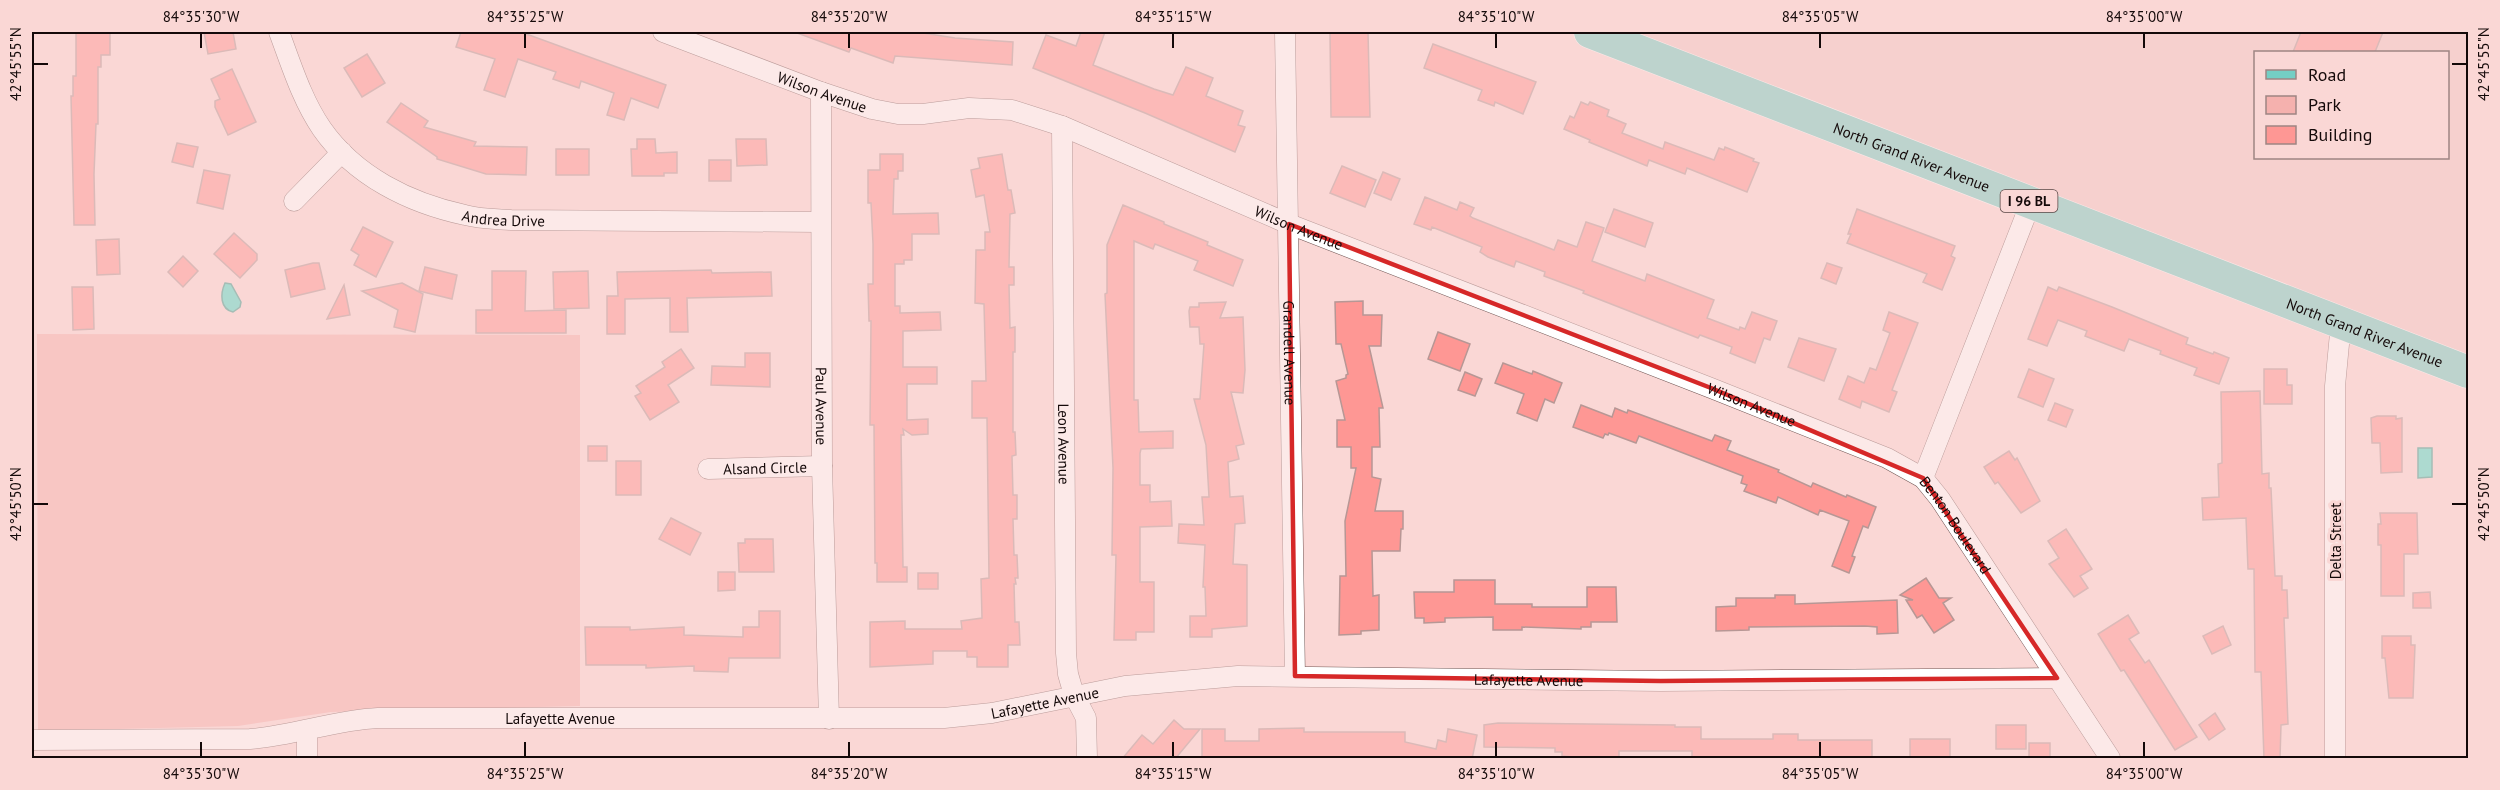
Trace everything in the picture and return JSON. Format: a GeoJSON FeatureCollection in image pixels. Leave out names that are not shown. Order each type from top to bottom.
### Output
{"type":"FeatureCollection","features":[{"type":"Feature","properties":{"kind":"main road","name":"North Grand River Avenue"},"geometry":{"type":"LineString","coordinates":[[1590,32],[2469,372]]}},
{"type":"Feature","properties":{"kind":"street","name":"Andrea Drive"},"geometry":{"type":"LineString","coordinates":[[279,32],[296,78],[321,128],[358,167],[390,189],[427,204],[466,216],[511,220],[820,222]]}},
{"type":"Feature","properties":{"kind":"street","name":"Wilson Avenue"},"geometry":{"type":"LineString","coordinates":[[663,32],[872,109],[898,114],[923,114],[969,108],[994,108],[1012,110],[1062,126],[1289,224],[1711,388],[1887,459],[1923,478]]}},
{"type":"Feature","properties":{"kind":"street","name":"Grandell Avenue"},"geometry":{"type":"LineString","coordinates":[[1286,32],[1295,676]]}},
{"type":"Feature","properties":{"kind":"street","name":"Paul Avenue"},"geometry":{"type":"LineString","coordinates":[[821,92],[822,466],[828,719]]}},
{"type":"Feature","properties":{"kind":"street","name":"Leon Avenue"},"geometry":{"type":"LineString","coordinates":[[1062,126],[1066,653],[1068,674],[1074,695],[1086,718],[1088,759]]}},
{"type":"Feature","properties":{"kind":"street"},"geometry":{"type":"LineString","coordinates":[[294,201],[342,152]]}},
{"type":"Feature","properties":{"kind":"street","name":"Benton Boulevard"},"geometry":{"type":"LineString","coordinates":[[2031,202],[1923,478],[2110,759]]}},
{"type":"Feature","properties":{"kind":"street","name":"Delta Street"},"geometry":{"type":"LineString","coordinates":[[2335,759],[2335,386],[2341,323]]}},
{"type":"Feature","properties":{"kind":"street","name":"Alsand Circle"},"geometry":{"type":"LineString","coordinates":[[708,469],[822,466]]}},
{"type":"Feature","properties":{"kind":"street","name":"Lafayette Avenue"},"geometry":{"type":"LineString","coordinates":[[32,740],[250,739],[278,737],[347,720],[378,718],[944,718],[992,712],[1074,695],[1167,681],[1238,676],[1661,681],[2058,678]]}},
{"type":"Feature","properties":{"kind":"street"},"geometry":{"type":"LineString","coordinates":[[307,731],[307,759]]}},
{"type":"Feature","properties":{"kind":"highlighted area"},"geometry":{"type":"Polygon","coordinates":[[[1289,224],[1711,388],[1923,478],[2057,678],[1661,681],[1295,676],[1289,224]]]}},
{"type":"Feature","properties":{"kind":"shaded area"},"geometry":{"type":"Polygon","coordinates":[[[1600,32],[2468,32],[2468,359],[1600,32]]]}},
{"type":"Feature","properties":{"kind":"green space"},"geometry":{"type":"Polygon","coordinates":[[[37,334],[580,335],[580,706],[331,712],[238,726],[38,731],[37,334]]]}},
{"type":"Feature","properties":{"kind":"water"},"geometry":{"type":"Polygon","coordinates":[[[225,283],[231,284],[241,302],[240,307],[233,312],[223,304],[222,292],[225,283]]]}},
{"type":"Feature","properties":{"kind":"water"},"geometry":{"type":"Polygon","coordinates":[[[2418,448],[2432,448],[2432,477],[2418,478],[2418,448]]]}},
{"type":"Feature","properties":{"kind":"building"},"geometry":{"type":"Polygon","coordinates":[[[76,32],[110,32],[110,55],[101,55],[101,67],[98,67],[98,124],[96,124],[94,174],[95,225],[74,225],[71,96],[73,96],[73,76],[76,76],[76,32]]]}},
{"type":"Feature","properties":{"kind":"building"},"geometry":{"type":"Polygon","coordinates":[[[204,32],[233,32],[236,49],[208,54],[204,32]]]}},
{"type":"Feature","properties":{"kind":"building"},"geometry":{"type":"Polygon","coordinates":[[[461,32],[521,32],[666,85],[658,108],[631,98],[624,120],[607,115],[614,93],[581,81],[579,88],[553,79],[556,72],[518,59],[505,97],[484,90],[495,59],[456,47],[461,32]]]}},
{"type":"Feature","properties":{"kind":"building"},"geometry":{"type":"Polygon","coordinates":[[[798,32],[917,32],[955,38],[1013,42],[1012,65],[895,56],[893,63],[851,48],[849,52],[798,32]]]}},
{"type":"Feature","properties":{"kind":"building"},"geometry":{"type":"Polygon","coordinates":[[[1081,32],[1105,32],[1093,65],[1154,89],[1173,95],[1186,67],[1213,78],[1206,96],[1243,111],[1238,125],[1245,127],[1235,152],[1033,68],[1046,35],[1076,46],[1081,32]]]}},
{"type":"Feature","properties":{"kind":"building"},"geometry":{"type":"Polygon","coordinates":[[[1330,32],[1368,32],[1370,117],[1331,117],[1330,32]]]}},
{"type":"Feature","properties":{"kind":"building"},"geometry":{"type":"Polygon","coordinates":[[[2301,32],[2383,32],[2375,51],[2293,51],[2301,32]]]}},
{"type":"Feature","properties":{"kind":"building"},"geometry":{"type":"Polygon","coordinates":[[[1433,44],[1536,82],[1523,114],[1495,102],[1494,106],[1478,100],[1482,90],[1424,68],[1433,44]]]}},
{"type":"Feature","properties":{"kind":"building"},"geometry":{"type":"Polygon","coordinates":[[[367,54],[385,83],[362,97],[344,68],[367,54]]]}},
{"type":"Feature","properties":{"kind":"building"},"geometry":{"type":"Polygon","coordinates":[[[232,69],[256,122],[228,135],[215,107],[215,101],[220,99],[211,79],[232,69]]]}},
{"type":"Feature","properties":{"kind":"building"},"geometry":{"type":"Polygon","coordinates":[[[1581,102],[1588,105],[1590,102],[1609,110],[1607,116],[1626,124],[1622,133],[1663,149],[1665,142],[1714,160],[1719,148],[1724,150],[1725,147],[1754,159],[1753,161],[1759,163],[1747,192],[1687,168],[1685,174],[1649,160],[1647,166],[1564,129],[1570,116],[1574,118],[1581,102]]]}},
{"type":"Feature","properties":{"kind":"building"},"geometry":{"type":"Polygon","coordinates":[[[401,103],[428,121],[424,127],[476,142],[474,146],[527,147],[526,175],[486,174],[437,159],[387,122],[401,103]]]}},
{"type":"Feature","properties":{"kind":"building"},"geometry":{"type":"Polygon","coordinates":[[[637,139],[655,139],[656,153],[677,152],[677,173],[664,173],[664,176],[632,176],[631,149],[637,149],[637,139]]]}},
{"type":"Feature","properties":{"kind":"building"},"geometry":{"type":"Polygon","coordinates":[[[736,139],[766,139],[767,165],[737,166],[736,139]]]}},
{"type":"Feature","properties":{"kind":"building"},"geometry":{"type":"Polygon","coordinates":[[[177,143],[198,147],[193,167],[172,162],[177,143]]]}},
{"type":"Feature","properties":{"kind":"building"},"geometry":{"type":"Polygon","coordinates":[[[556,149],[589,149],[589,175],[556,175],[556,149]]]}},
{"type":"Feature","properties":{"kind":"building"},"geometry":{"type":"Polygon","coordinates":[[[880,154],[903,154],[903,171],[898,171],[898,179],[894,179],[893,214],[938,213],[939,234],[912,234],[912,260],[904,260],[904,264],[895,264],[895,306],[900,306],[900,313],[940,312],[941,330],[903,331],[903,367],[937,367],[937,384],[907,384],[907,420],[928,419],[928,434],[912,435],[903,429],[904,435],[901,435],[903,567],[907,567],[907,582],[877,582],[877,563],[875,563],[874,425],[870,425],[871,321],[869,321],[868,284],[873,284],[873,244],[871,203],[868,203],[868,170],[880,170],[880,154]]]}},
{"type":"Feature","properties":{"kind":"building"},"geometry":{"type":"Polygon","coordinates":[[[1002,154],[1008,190],[1011,190],[1015,213],[1010,214],[1009,267],[1014,267],[1014,285],[1009,285],[1010,328],[1015,327],[1013,432],[1015,432],[1016,455],[1012,456],[1013,495],[1017,495],[1017,519],[1013,519],[1014,555],[1017,555],[1018,578],[1015,578],[1016,584],[1014,584],[1015,622],[1019,622],[1020,645],[1008,645],[1008,667],[977,667],[977,657],[967,657],[967,651],[933,651],[933,664],[870,667],[870,622],[905,621],[905,629],[962,629],[961,621],[982,618],[981,579],[989,578],[987,418],[972,418],[972,381],[986,381],[984,304],[975,303],[976,250],[985,250],[985,232],[990,232],[984,195],[976,197],[971,170],[980,168],[978,158],[1002,154]]]}},
{"type":"Feature","properties":{"kind":"building"},"geometry":{"type":"Polygon","coordinates":[[[709,160],[731,160],[731,181],[709,181],[709,160]]]}},
{"type":"Feature","properties":{"kind":"building"},"geometry":{"type":"Polygon","coordinates":[[[1342,166],[1376,180],[1365,207],[1330,193],[1342,166]]]}},
{"type":"Feature","properties":{"kind":"building"},"geometry":{"type":"Polygon","coordinates":[[[204,170],[230,175],[223,209],[197,203],[204,170]]]}},
{"type":"Feature","properties":{"kind":"building"},"geometry":{"type":"Polygon","coordinates":[[[1383,172],[1400,179],[1391,200],[1374,193],[1383,172]]]}},
{"type":"Feature","properties":{"kind":"building"},"geometry":{"type":"Polygon","coordinates":[[[1425,197],[1457,210],[1460,202],[1474,208],[1470,216],[1473,218],[1554,250],[1558,240],[1577,247],[1586,222],[1604,228],[1592,261],[1645,281],[1647,274],[1714,300],[1707,318],[1739,330],[1740,327],[1745,329],[1752,312],[1777,321],[1770,340],[1764,338],[1755,363],[1730,353],[1732,347],[1700,335],[1698,338],[1583,293],[1584,291],[1544,276],[1545,272],[1516,261],[1514,267],[1488,257],[1480,252],[1482,247],[1432,227],[1431,230],[1414,224],[1425,197]]]}},
{"type":"Feature","properties":{"kind":"building"},"geometry":{"type":"Polygon","coordinates":[[[1123,205],[1243,260],[1233,286],[1194,270],[1198,261],[1155,244],[1153,249],[1134,241],[1134,400],[1138,400],[1139,432],[1173,431],[1173,448],[1141,449],[1140,453],[1140,485],[1150,485],[1150,502],[1171,501],[1172,526],[1140,527],[1140,582],[1154,582],[1154,632],[1136,632],[1136,640],[1114,640],[1116,555],[1112,555],[1113,468],[1105,294],[1107,293],[1107,245],[1123,205]]]}},
{"type":"Feature","properties":{"kind":"building"},"geometry":{"type":"Polygon","coordinates":[[[1614,209],[1653,223],[1645,247],[1605,232],[1614,209]]]}},
{"type":"Feature","properties":{"kind":"building"},"geometry":{"type":"Polygon","coordinates":[[[1857,209],[1955,246],[1951,256],[1955,258],[1942,290],[1923,282],[1927,274],[1847,243],[1857,209]]]}},
{"type":"Feature","properties":{"kind":"building"},"geometry":{"type":"Polygon","coordinates":[[[363,227],[393,242],[376,277],[354,265],[359,255],[351,250],[363,227]]]}},
{"type":"Feature","properties":{"kind":"building"},"geometry":{"type":"Polygon","coordinates":[[[234,233],[257,254],[257,260],[240,278],[214,254],[234,233]]]}},
{"type":"Feature","properties":{"kind":"building"},"geometry":{"type":"Polygon","coordinates":[[[119,239],[120,274],[97,275],[96,240],[119,239]]]}},
{"type":"Feature","properties":{"kind":"building"},"geometry":{"type":"Polygon","coordinates":[[[183,256],[198,271],[183,287],[168,272],[183,256]]]}},
{"type":"Feature","properties":{"kind":"building"},"geometry":{"type":"Polygon","coordinates":[[[319,263],[325,289],[291,297],[285,270],[319,263]]]}},
{"type":"Feature","properties":{"kind":"building"},"geometry":{"type":"Polygon","coordinates":[[[1827,263],[1842,268],[1836,284],[1821,278],[1827,263]]]}},
{"type":"Feature","properties":{"kind":"building"},"geometry":{"type":"Polygon","coordinates":[[[425,267],[457,275],[452,299],[419,291],[425,267]]]}},
{"type":"Feature","properties":{"kind":"building"},"geometry":{"type":"Polygon","coordinates":[[[711,270],[712,273],[771,272],[772,296],[687,298],[688,332],[670,332],[670,298],[625,299],[625,334],[607,334],[607,296],[618,296],[617,272],[711,270]]]}},
{"type":"Feature","properties":{"kind":"building"},"geometry":{"type":"Polygon","coordinates":[[[492,271],[526,271],[525,311],[566,310],[566,333],[476,333],[476,310],[492,310],[492,271]]]}},
{"type":"Feature","properties":{"kind":"building"},"geometry":{"type":"Polygon","coordinates":[[[588,271],[589,308],[554,309],[553,272],[588,271]]]}},
{"type":"Feature","properties":{"kind":"building"},"geometry":{"type":"Polygon","coordinates":[[[402,283],[423,294],[415,332],[394,327],[398,310],[362,291],[402,283]]]}},
{"type":"Feature","properties":{"kind":"building"},"geometry":{"type":"Polygon","coordinates":[[[344,285],[350,315],[327,319],[344,285]]]}},
{"type":"Feature","properties":{"kind":"building"},"geometry":{"type":"Polygon","coordinates":[[[72,287],[93,287],[94,329],[73,330],[72,287]]]}},
{"type":"Feature","properties":{"kind":"building"},"geometry":{"type":"Polygon","coordinates":[[[2048,287],[2057,291],[2059,287],[2112,307],[2188,338],[2186,344],[2229,358],[2219,384],[2194,375],[2197,368],[2160,354],[2161,351],[2129,339],[2124,351],[2085,336],[2087,331],[2058,320],[2047,346],[2028,339],[2048,287]]]}},
{"type":"Feature","properties":{"kind":"building"},"geometry":{"type":"Polygon","coordinates":[[[1363,301],[1363,315],[1382,315],[1381,346],[1369,346],[1383,408],[1379,408],[1380,447],[1372,447],[1372,477],[1381,479],[1375,511],[1403,511],[1403,529],[1401,529],[1400,551],[1372,551],[1373,596],[1379,595],[1379,630],[1339,635],[1340,576],[1346,576],[1345,521],[1356,468],[1351,468],[1351,447],[1337,447],[1337,420],[1345,420],[1336,381],[1346,378],[1348,374],[1341,344],[1336,344],[1335,302],[1363,301]]]}},
{"type":"Feature","properties":{"kind":"building"},"geometry":{"type":"Polygon","coordinates":[[[1226,302],[1220,318],[1243,317],[1245,370],[1243,393],[1231,392],[1244,444],[1236,446],[1239,459],[1228,462],[1230,497],[1243,496],[1245,523],[1235,524],[1233,564],[1247,565],[1247,626],[1212,629],[1212,637],[1190,637],[1190,616],[1206,616],[1205,587],[1203,587],[1205,545],[1178,543],[1179,524],[1204,525],[1202,497],[1209,497],[1206,445],[1194,399],[1200,399],[1204,344],[1200,344],[1199,327],[1190,327],[1189,311],[1190,307],[1199,307],[1199,303],[1226,302]]]}},
{"type":"Feature","properties":{"kind":"building"},"geometry":{"type":"Polygon","coordinates":[[[1889,312],[1918,323],[1892,390],[1897,392],[1889,412],[1862,401],[1860,408],[1839,399],[1848,376],[1864,383],[1870,368],[1876,370],[1890,333],[1883,330],[1889,312]]]}},
{"type":"Feature","properties":{"kind":"building"},"geometry":{"type":"Polygon","coordinates":[[[1438,332],[1470,344],[1460,371],[1428,359],[1438,332]]]}},
{"type":"Feature","properties":{"kind":"building"},"geometry":{"type":"Polygon","coordinates":[[[1799,338],[1836,349],[1824,381],[1788,367],[1799,338]]]}},
{"type":"Feature","properties":{"kind":"building"},"geometry":{"type":"Polygon","coordinates":[[[681,349],[694,368],[668,385],[679,402],[650,420],[635,396],[641,393],[636,386],[665,367],[662,362],[681,349]]]}},
{"type":"Feature","properties":{"kind":"building"},"geometry":{"type":"Polygon","coordinates":[[[745,353],[770,353],[770,387],[711,385],[712,366],[745,367],[745,353]]]}},
{"type":"Feature","properties":{"kind":"building"},"geometry":{"type":"Polygon","coordinates":[[[1503,363],[1532,374],[1533,371],[1562,383],[1554,403],[1545,399],[1537,421],[1517,413],[1524,394],[1495,383],[1503,363]]]}},
{"type":"Feature","properties":{"kind":"building"},"geometry":{"type":"Polygon","coordinates":[[[2029,369],[2054,379],[2043,407],[2018,397],[2029,369]]]}},
{"type":"Feature","properties":{"kind":"building"},"geometry":{"type":"Polygon","coordinates":[[[2264,369],[2287,369],[2287,385],[2292,385],[2292,404],[2264,404],[2264,369]]]}},
{"type":"Feature","properties":{"kind":"building"},"geometry":{"type":"Polygon","coordinates":[[[1465,372],[1482,379],[1475,396],[1458,390],[1465,372]]]}},
{"type":"Feature","properties":{"kind":"building"},"geometry":{"type":"Polygon","coordinates":[[[2260,391],[2262,474],[2269,473],[2269,488],[2271,488],[2275,576],[2282,576],[2282,590],[2287,590],[2288,618],[2284,618],[2288,724],[2281,725],[2280,759],[2264,759],[2261,672],[2255,672],[2254,569],[2248,569],[2246,518],[2203,520],[2202,498],[2219,497],[2218,464],[2222,463],[2221,392],[2260,391]]]}},
{"type":"Feature","properties":{"kind":"building"},"geometry":{"type":"Polygon","coordinates":[[[2055,403],[2073,410],[2066,427],[2048,420],[2055,403]]]}},
{"type":"Feature","properties":{"kind":"building"},"geometry":{"type":"Polygon","coordinates":[[[1581,405],[1612,417],[1615,408],[1627,413],[1628,410],[1712,441],[1715,435],[1731,441],[1727,450],[1779,470],[1778,472],[1811,487],[1813,483],[1876,507],[1868,528],[1863,526],[1852,556],[1855,557],[1849,573],[1832,566],[1849,521],[1820,510],[1818,515],[1778,497],[1776,503],[1744,491],[1747,485],[1741,483],[1743,476],[1639,436],[1636,443],[1609,433],[1603,438],[1573,427],[1581,405]]]}},
{"type":"Feature","properties":{"kind":"building"},"geometry":{"type":"Polygon","coordinates":[[[2377,416],[2402,418],[2402,472],[2381,473],[2380,443],[2372,443],[2371,418],[2377,416]]]}},
{"type":"Feature","properties":{"kind":"building"},"geometry":{"type":"Polygon","coordinates":[[[588,446],[607,446],[607,461],[588,461],[588,446]]]}},
{"type":"Feature","properties":{"kind":"building"},"geometry":{"type":"Polygon","coordinates":[[[2009,451],[2015,460],[2017,458],[2040,501],[2021,513],[1998,482],[1995,484],[1984,467],[2009,451]]]}},
{"type":"Feature","properties":{"kind":"building"},"geometry":{"type":"Polygon","coordinates":[[[616,461],[641,461],[641,495],[616,495],[616,461]]]}},
{"type":"Feature","properties":{"kind":"building"},"geometry":{"type":"Polygon","coordinates":[[[2380,513],[2417,513],[2418,554],[2404,554],[2404,596],[2381,596],[2381,545],[2378,545],[2380,513]]]}},
{"type":"Feature","properties":{"kind":"building"},"geometry":{"type":"Polygon","coordinates":[[[671,518],[701,533],[690,555],[659,539],[671,518]]]}},
{"type":"Feature","properties":{"kind":"building"},"geometry":{"type":"Polygon","coordinates":[[[2066,529],[2092,569],[2080,576],[2088,588],[2074,597],[2049,564],[2059,558],[2048,541],[2066,529]]]}},
{"type":"Feature","properties":{"kind":"building"},"geometry":{"type":"Polygon","coordinates":[[[745,539],[773,539],[774,572],[739,572],[738,543],[745,543],[745,539]]]}},
{"type":"Feature","properties":{"kind":"building"},"geometry":{"type":"Polygon","coordinates":[[[718,572],[735,572],[735,590],[718,591],[718,572]]]}},
{"type":"Feature","properties":{"kind":"building"},"geometry":{"type":"Polygon","coordinates":[[[918,573],[938,573],[938,589],[918,589],[918,573]]]}},
{"type":"Feature","properties":{"kind":"building"},"geometry":{"type":"Polygon","coordinates":[[[1926,578],[1939,598],[1951,598],[1943,603],[1954,620],[1934,633],[1922,615],[1917,618],[1906,600],[1913,600],[1900,595],[1926,578]]]}},
{"type":"Feature","properties":{"kind":"building"},"geometry":{"type":"Polygon","coordinates":[[[1454,580],[1495,580],[1495,604],[1532,604],[1532,607],[1587,607],[1587,587],[1616,587],[1617,622],[1591,622],[1591,627],[1581,627],[1581,629],[1522,627],[1522,630],[1493,630],[1493,617],[1445,618],[1445,622],[1424,623],[1424,618],[1415,618],[1414,592],[1454,592],[1454,580]]]}},
{"type":"Feature","properties":{"kind":"building"},"geometry":{"type":"Polygon","coordinates":[[[2430,592],[2431,608],[2413,608],[2413,593],[2430,592]]]}},
{"type":"Feature","properties":{"kind":"building"},"geometry":{"type":"Polygon","coordinates":[[[1775,595],[1795,595],[1795,604],[1897,600],[1898,633],[1877,634],[1877,627],[1865,626],[1749,627],[1749,630],[1716,631],[1716,607],[1736,606],[1736,598],[1775,598],[1775,595]]]}},
{"type":"Feature","properties":{"kind":"building"},"geometry":{"type":"Polygon","coordinates":[[[759,611],[780,611],[780,658],[729,658],[728,672],[694,671],[694,666],[646,668],[646,665],[586,665],[585,627],[630,627],[630,630],[684,627],[684,635],[743,637],[743,627],[759,627],[759,611]]]}},
{"type":"Feature","properties":{"kind":"building"},"geometry":{"type":"Polygon","coordinates":[[[2128,615],[2139,633],[2129,639],[2145,663],[2149,660],[2197,737],[2175,750],[2098,634],[2128,615]]]}},
{"type":"Feature","properties":{"kind":"building"},"geometry":{"type":"Polygon","coordinates":[[[2223,626],[2231,645],[2212,654],[2203,636],[2223,626]]]}},
{"type":"Feature","properties":{"kind":"building"},"geometry":{"type":"Polygon","coordinates":[[[2382,636],[2411,636],[2411,645],[2415,645],[2413,698],[2389,698],[2385,658],[2382,658],[2382,636]]]}},
{"type":"Feature","properties":{"kind":"building"},"geometry":{"type":"Polygon","coordinates":[[[2215,713],[2225,729],[2209,740],[2199,725],[2215,713]]]}},
{"type":"Feature","properties":{"kind":"building"},"geometry":{"type":"Polygon","coordinates":[[[1174,720],[1184,729],[1200,729],[1175,759],[1122,759],[1142,735],[1153,744],[1174,720]]]}},
{"type":"Feature","properties":{"kind":"building"},"geometry":{"type":"Polygon","coordinates":[[[1498,723],[1701,727],[1701,739],[1773,739],[1773,734],[1798,734],[1798,740],[1872,740],[1872,759],[1692,759],[1692,751],[1619,751],[1619,759],[1592,759],[1562,756],[1562,752],[1555,752],[1555,748],[1484,747],[1484,725],[1498,723]]]}},
{"type":"Feature","properties":{"kind":"building"},"geometry":{"type":"Polygon","coordinates":[[[1996,725],[2026,725],[2026,749],[1996,749],[1996,725]]]}},
{"type":"Feature","properties":{"kind":"building"},"geometry":{"type":"Polygon","coordinates":[[[1304,728],[1304,732],[1405,732],[1405,742],[1436,749],[1438,740],[1446,742],[1448,729],[1477,735],[1472,759],[1202,759],[1202,729],[1225,729],[1225,741],[1259,741],[1259,729],[1304,728]]]}},
{"type":"Feature","properties":{"kind":"building"},"geometry":{"type":"Polygon","coordinates":[[[1910,739],[1950,739],[1950,759],[1910,759],[1910,739]]]}},
{"type":"Feature","properties":{"kind":"building"},"geometry":{"type":"Polygon","coordinates":[[[2029,743],[2050,743],[2050,759],[2029,759],[2029,743]]]}}]}
